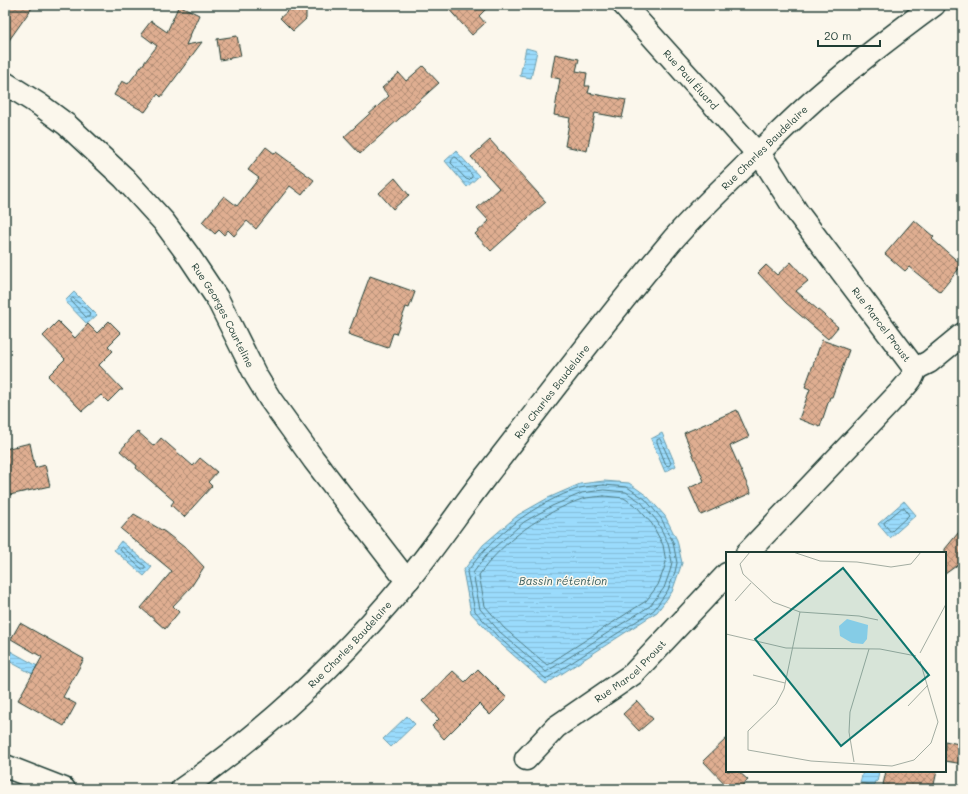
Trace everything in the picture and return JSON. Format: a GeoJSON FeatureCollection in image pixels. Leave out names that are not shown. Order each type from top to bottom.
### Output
{"type":"FeatureCollection","features":[{"type":"Feature","properties":{"kind":"street","name":"Rue Paul Éluard"},"geometry":{"type":"LineString","coordinates":[[624,5],[757,154]]}},
{"type":"Feature","properties":{"kind":"street","name":"Rue Charles Baudelaire"},"geometry":{"type":"LineString","coordinates":[[182,789],[251,738],[299,696],[358,637],[409,579],[485,477],[518,437],[612,314],[672,240],[757,154],[820,95],[872,52],[934,5]]}},
{"type":"Feature","properties":{"kind":"street","name":"Rue Georges Courteline"},"geometry":{"type":"LineString","coordinates":[[5,83],[40,105],[67,125],[124,178],[164,222],[217,298],[256,376],[270,399],[314,460],[401,573],[409,579]]}},
{"type":"Feature","properties":{"kind":"street","name":"Rue Marcel Proust"},"geometry":{"type":"LineString","coordinates":[[748,552],[900,392],[911,380],[916,369],[797,212],[765,162],[757,154]]}},
{"type":"Feature","properties":{"kind":"street"},"geometry":{"type":"LineString","coordinates":[[916,369],[929,362],[963,334]]}},
{"type":"Feature","properties":{"kind":"street","name":"Rue Marcel Proust"},"geometry":{"type":"LineString","coordinates":[[526,759],[556,727],[633,674],[726,575]]}},
{"type":"Feature","properties":{"kind":"street"},"geometry":{"type":"LineString","coordinates":[[5,766],[64,789]]}},
{"type":"Feature","properties":{"kind":"water"},"geometry":{"type":"Polygon","coordinates":[[[526,48],[537,51],[531,78],[520,76],[526,48]]]}},
{"type":"Feature","properties":{"kind":"water"},"geometry":{"type":"Polygon","coordinates":[[[456,151],[479,176],[467,187],[445,161],[456,151]]]}},
{"type":"Feature","properties":{"kind":"water"},"geometry":{"type":"Polygon","coordinates":[[[74,292],[97,315],[87,324],[65,301],[74,292]]]}},
{"type":"Feature","properties":{"kind":"water"},"geometry":{"type":"Polygon","coordinates":[[[662,433],[676,466],[665,472],[651,439],[662,433]]]}},
{"type":"Feature","properties":{"kind":"water","name":"Bassin rétention"},"geometry":{"type":"Polygon","coordinates":[[[604,481],[629,483],[647,496],[665,516],[677,540],[682,563],[672,592],[657,612],[546,684],[494,638],[471,613],[463,571],[483,545],[518,515],[548,498],[580,484],[604,481]]]}},
{"type":"Feature","properties":{"kind":"water"},"geometry":{"type":"Polygon","coordinates":[[[904,501],[916,515],[890,538],[878,524],[904,501]]]}},
{"type":"Feature","properties":{"kind":"water"},"geometry":{"type":"Polygon","coordinates":[[[121,541],[152,567],[144,576],[114,550],[121,541]]]}},
{"type":"Feature","properties":{"kind":"water"},"geometry":{"type":"Polygon","coordinates":[[[5,648],[41,668],[36,676],[5,659],[5,648]]]}},
{"type":"Feature","properties":{"kind":"water"},"geometry":{"type":"Polygon","coordinates":[[[407,716],[415,724],[391,747],[383,739],[407,716]]]}},
{"type":"Feature","properties":{"kind":"water"},"geometry":{"type":"Polygon","coordinates":[[[863,772],[879,772],[877,782],[875,781],[874,786],[860,783],[863,772]]]}},
{"type":"Feature","properties":{"kind":"building"},"geometry":{"type":"Polygon","coordinates":[[[5,5],[34,5],[5,46],[5,5]]]}},
{"type":"Feature","properties":{"kind":"building"},"geometry":{"type":"Polygon","coordinates":[[[179,5],[199,15],[186,45],[202,42],[161,97],[158,94],[145,112],[114,95],[122,81],[128,84],[157,46],[141,34],[151,21],[167,32],[179,5]]]}},
{"type":"Feature","properties":{"kind":"building"},"geometry":{"type":"Polygon","coordinates":[[[288,5],[306,5],[306,19],[293,31],[280,18],[288,11],[288,5]]]}},
{"type":"Feature","properties":{"kind":"building"},"geometry":{"type":"Polygon","coordinates":[[[445,5],[490,5],[479,16],[485,23],[472,35],[445,5]]]}},
{"type":"Feature","properties":{"kind":"building"},"geometry":{"type":"Polygon","coordinates":[[[237,36],[241,56],[220,60],[217,39],[237,36]]]}},
{"type":"Feature","properties":{"kind":"building"},"geometry":{"type":"Polygon","coordinates":[[[555,54],[579,59],[576,71],[587,73],[585,86],[590,86],[588,93],[626,100],[622,118],[595,113],[587,151],[565,146],[570,118],[554,115],[560,79],[551,77],[555,54]]]}},
{"type":"Feature","properties":{"kind":"building"},"geometry":{"type":"Polygon","coordinates":[[[423,66],[439,83],[360,154],[344,137],[389,96],[382,88],[399,73],[406,81],[423,66]]]}},
{"type":"Feature","properties":{"kind":"building"},"geometry":{"type":"Polygon","coordinates":[[[490,140],[546,202],[491,251],[475,234],[489,221],[477,208],[499,188],[471,157],[490,140]]]}},
{"type":"Feature","properties":{"kind":"building"},"geometry":{"type":"Polygon","coordinates":[[[266,147],[275,154],[276,152],[314,180],[302,195],[290,186],[256,229],[247,221],[234,236],[228,230],[224,235],[219,230],[215,234],[202,222],[224,196],[237,206],[259,178],[248,170],[266,147]]]}},
{"type":"Feature","properties":{"kind":"building"},"geometry":{"type":"Polygon","coordinates":[[[395,178],[409,195],[393,209],[379,193],[395,178]]]}},
{"type":"Feature","properties":{"kind":"building"},"geometry":{"type":"Polygon","coordinates":[[[914,220],[934,237],[932,239],[962,265],[940,292],[909,267],[905,271],[885,254],[914,220]]]}},
{"type":"Feature","properties":{"kind":"building"},"geometry":{"type":"Polygon","coordinates":[[[791,262],[808,281],[796,291],[838,327],[828,339],[786,303],[758,273],[766,265],[777,275],[791,262]]]}},
{"type":"Feature","properties":{"kind":"building"},"geometry":{"type":"Polygon","coordinates":[[[370,276],[415,292],[409,308],[406,307],[396,334],[393,333],[388,348],[348,334],[370,276]]]}},
{"type":"Feature","properties":{"kind":"building"},"geometry":{"type":"Polygon","coordinates":[[[58,321],[75,338],[88,324],[97,333],[109,321],[121,333],[108,346],[113,351],[99,365],[123,390],[120,390],[108,402],[101,395],[82,411],[48,376],[65,359],[43,336],[58,321]]]}},
{"type":"Feature","properties":{"kind":"building"},"geometry":{"type":"Polygon","coordinates":[[[822,340],[849,350],[832,397],[830,397],[820,427],[799,419],[810,389],[805,387],[822,340]]]}},
{"type":"Feature","properties":{"kind":"building"},"geometry":{"type":"Polygon","coordinates":[[[737,410],[749,437],[730,446],[751,493],[701,515],[689,488],[704,481],[684,433],[737,410]]]}},
{"type":"Feature","properties":{"kind":"building"},"geometry":{"type":"Polygon","coordinates":[[[137,431],[154,446],[161,438],[193,466],[200,458],[217,472],[208,482],[212,486],[184,517],[171,505],[174,501],[136,468],[137,466],[120,451],[137,431]]]}},
{"type":"Feature","properties":{"kind":"building"},"geometry":{"type":"Polygon","coordinates":[[[30,443],[35,468],[45,465],[50,486],[5,496],[5,449],[30,443]]]}},
{"type":"Feature","properties":{"kind":"building"},"geometry":{"type":"Polygon","coordinates":[[[134,514],[165,532],[189,551],[204,567],[191,587],[173,606],[179,612],[165,629],[141,608],[172,571],[121,529],[134,514]]]}},
{"type":"Feature","properties":{"kind":"building"},"geometry":{"type":"Polygon","coordinates":[[[963,527],[963,561],[946,573],[945,549],[963,527]]]}},
{"type":"Feature","properties":{"kind":"building"},"geometry":{"type":"Polygon","coordinates":[[[20,623],[84,659],[63,697],[76,704],[64,726],[18,700],[42,657],[11,639],[20,623]]]}},
{"type":"Feature","properties":{"kind":"building"},"geometry":{"type":"Polygon","coordinates":[[[478,669],[507,698],[490,715],[479,704],[444,739],[432,726],[439,719],[422,701],[453,671],[465,682],[478,669]]]}},
{"type":"Feature","properties":{"kind":"building"},"geometry":{"type":"Polygon","coordinates":[[[637,701],[653,719],[639,731],[623,714],[637,701]]]}},
{"type":"Feature","properties":{"kind":"building"},"geometry":{"type":"Polygon","coordinates":[[[726,739],[726,772],[739,772],[748,780],[738,789],[730,789],[703,761],[726,739]]]}},
{"type":"Feature","properties":{"kind":"building"},"geometry":{"type":"Polygon","coordinates":[[[946,741],[963,745],[963,764],[946,761],[946,741]]]}},
{"type":"Feature","properties":{"kind":"building"},"geometry":{"type":"Polygon","coordinates":[[[886,772],[937,772],[933,789],[900,789],[883,785],[886,772]]]}}]}
